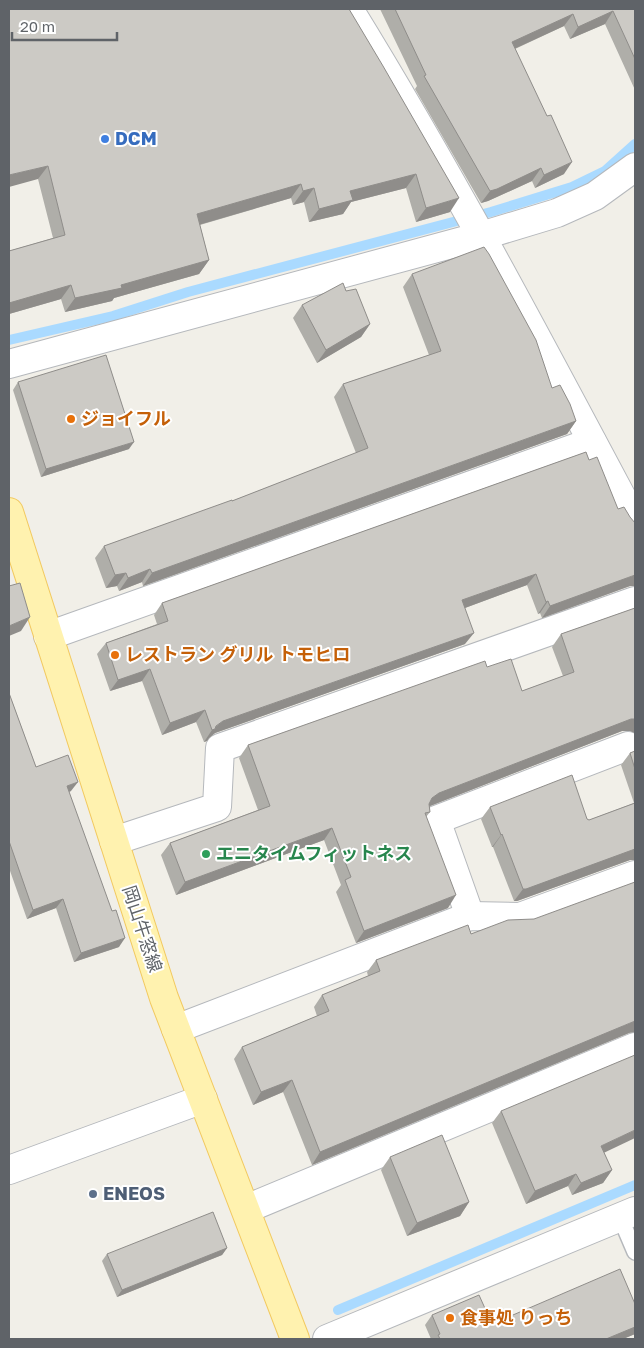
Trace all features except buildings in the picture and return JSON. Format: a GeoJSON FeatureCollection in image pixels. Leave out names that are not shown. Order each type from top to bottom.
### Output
{"type":"FeatureCollection","features":[{"type":"Feature","properties":{"kind":"main road","name":"岡山牛窓線"},"geometry":{"type":"LineString","coordinates":[[9,512],[164,998],[295,1339]]}},
{"type":"Feature","properties":{"kind":"street"},"geometry":{"type":"LineString","coordinates":[[348,9],[392,78],[464,204],[635,522]]}},
{"type":"Feature","properties":{"kind":"street"},"geometry":{"type":"LineString","coordinates":[[9,364],[557,213],[596,196],[635,167]]}},
{"type":"Feature","properties":{"kind":"street"},"geometry":{"type":"LineString","coordinates":[[48,636],[592,442]]}},
{"type":"Feature","properties":{"kind":"street"},"geometry":{"type":"LineString","coordinates":[[114,841],[217,807],[220,748],[635,601]]}},
{"type":"Feature","properties":{"kind":"street"},"geometry":{"type":"LineString","coordinates":[[470,916],[436,820],[628,746]]}},
{"type":"Feature","properties":{"kind":"street"},"geometry":{"type":"LineString","coordinates":[[176,1029],[470,916],[520,917],[635,875]]}},
{"type":"Feature","properties":{"kind":"street"},"geometry":{"type":"LineString","coordinates":[[246,1209],[635,1047]]}},
{"type":"Feature","properties":{"kind":"street"},"geometry":{"type":"LineString","coordinates":[[9,1170],[204,1098]]}},
{"type":"Feature","properties":{"kind":"street"},"geometry":{"type":"LineString","coordinates":[[327,1339],[628,1214]]}},
{"type":"Feature","properties":{"kind":"lane"},"geometry":{"type":"LineString","coordinates":[[628,1214],[635,1252]]}},
{"type":"Feature","properties":{"kind":"waterway"},"geometry":{"type":"LineString","coordinates":[[9,340],[113,316],[188,292],[491,212],[572,187],[605,171],[635,144]]}},
{"type":"Feature","properties":{"kind":"waterway"},"geometry":{"type":"LineString","coordinates":[[338,1310],[635,1185]]}},
{"type":"Feature","properties":{"kind":"place","name":"DCM"},"geometry":{"type":"Point","coordinates":[105,139]}},
{"type":"Feature","properties":{"kind":"place","name":"ジョイフル"},"geometry":{"type":"Point","coordinates":[71,419]}},
{"type":"Feature","properties":{"kind":"place","name":"レストラン グリル トモヒロ"},"geometry":{"type":"Point","coordinates":[115,655]}},
{"type":"Feature","properties":{"kind":"place","name":"エニタイムフィットネス"},"geometry":{"type":"Point","coordinates":[206,854]}},
{"type":"Feature","properties":{"kind":"place","name":"ENEOS"},"geometry":{"type":"Point","coordinates":[93,1194]}},
{"type":"Feature","properties":{"kind":"place","name":"食事処 りっち"},"geometry":{"type":"Point","coordinates":[450,1318]}}]}
